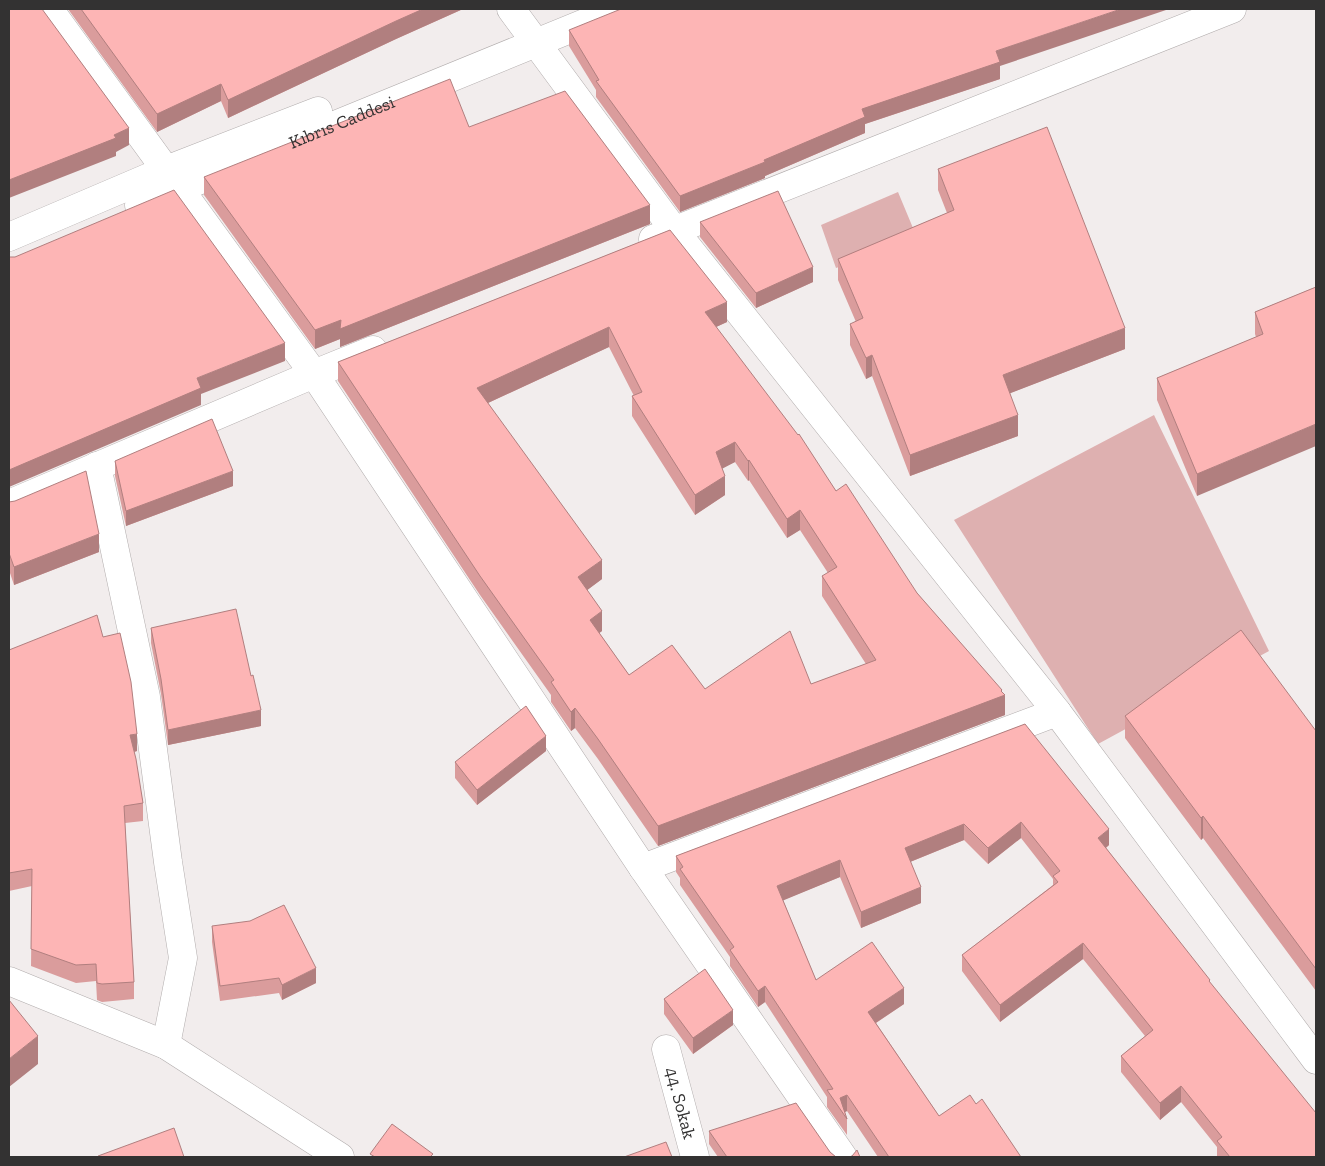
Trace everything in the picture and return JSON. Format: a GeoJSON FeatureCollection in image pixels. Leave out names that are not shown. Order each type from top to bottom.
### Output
{"type":"FeatureCollection","features":[{"type":"Feature","properties":{"kind":"street"},"geometry":{"type":"LineString","coordinates":[[49,9],[314,374],[643,868],[843,1157]]}},
{"type":"Feature","properties":{"kind":"street","name":"Kıbrıs Caddesi"},"geometry":{"type":"LineString","coordinates":[[9,260],[173,179],[524,26],[576,9]]}},
{"type":"Feature","properties":{"kind":"street","name":"Kıbrıs Caddesi"},"geometry":{"type":"LineString","coordinates":[[524,26],[619,9]]}},
{"type":"Feature","properties":{"kind":"street"},"geometry":{"type":"LineString","coordinates":[[628,249],[1232,9]]}},
{"type":"Feature","properties":{"kind":"street"},"geometry":{"type":"LineString","coordinates":[[524,26],[674,230],[1056,712],[1316,1060]]}},
{"type":"Feature","properties":{"kind":"street","name":"Kıbrıs Caddesi"},"geometry":{"type":"LineString","coordinates":[[9,237],[173,179]]}},
{"type":"Feature","properties":{"kind":"street"},"geometry":{"type":"LineString","coordinates":[[9,504],[397,340]]}},
{"type":"Feature","properties":{"kind":"street"},"geometry":{"type":"LineString","coordinates":[[97,466],[146,697],[183,958],[166,1045]]}},
{"type":"Feature","properties":{"kind":"street"},"geometry":{"type":"LineString","coordinates":[[643,868],[1056,712]]}},
{"type":"Feature","properties":{"kind":"street"},"geometry":{"type":"LineString","coordinates":[[9,981],[166,1045],[340,1157]]}},
{"type":"Feature","properties":{"kind":"street","name":"44. Sokak"},"geometry":{"type":"LineString","coordinates":[[666,1048],[695,1157]]}},
{"type":"Feature","properties":{"kind":"shaded area"},"geometry":{"type":"Polygon","coordinates":[[[898,192],[918,240],[836,268],[821,225],[898,192]]]}},
{"type":"Feature","properties":{"kind":"shaded area"},"geometry":{"type":"Polygon","coordinates":[[[1154,415],[1269,651],[1098,744],[954,520],[1154,415]]]}},
{"type":"Feature","properties":{"kind":"building"},"geometry":{"type":"Polygon","coordinates":[[[9,9],[42,9],[129,128],[114,135],[116,138],[9,180],[9,9]]]}},
{"type":"Feature","properties":{"kind":"building"},"geometry":{"type":"Polygon","coordinates":[[[81,9],[423,9],[228,100],[221,84],[157,114],[81,9]]]}},
{"type":"Feature","properties":{"kind":"building"},"geometry":{"type":"Polygon","coordinates":[[[621,9],[1121,9],[996,51],[1000,62],[862,109],[865,117],[764,160],[765,162],[680,196],[596,81],[599,80],[569,30],[621,9]]]}},
{"type":"Feature","properties":{"kind":"building"},"geometry":{"type":"Polygon","coordinates":[[[450,79],[469,127],[565,91],[650,205],[340,329],[341,320],[315,330],[204,177],[450,79]]]}},
{"type":"Feature","properties":{"kind":"building"},"geometry":{"type":"Polygon","coordinates":[[[1047,127],[1125,328],[1003,375],[1018,415],[910,455],[872,355],[866,358],[850,324],[863,318],[838,259],[954,210],[938,169],[1047,127]]]}},
{"type":"Feature","properties":{"kind":"building"},"geometry":{"type":"Polygon","coordinates":[[[174,190],[285,343],[197,378],[201,388],[9,470],[9,257],[15,257],[174,190]]]}},
{"type":"Feature","properties":{"kind":"building"},"geometry":{"type":"Polygon","coordinates":[[[778,191],[813,267],[756,293],[700,222],[778,191]]]}},
{"type":"Feature","properties":{"kind":"building"},"geometry":{"type":"Polygon","coordinates":[[[670,230],[727,302],[705,312],[799,434],[836,491],[846,484],[917,593],[1005,695],[658,826],[575,708],[571,712],[551,682],[554,680],[480,576],[338,362],[670,230]],[[609,327],[477,388],[602,560],[578,577],[602,611],[590,620],[629,675],[672,645],[705,689],[790,631],[811,684],[876,660],[822,576],[837,567],[800,510],[787,519],[749,460],[735,442],[716,452],[725,476],[695,495],[632,396],[642,392],[609,327]]]}},
{"type":"Feature","properties":{"kind":"building"},"geometry":{"type":"Polygon","coordinates":[[[1316,287],[1316,424],[1197,474],[1157,378],[1263,334],[1255,312],[1316,287]]]}},
{"type":"Feature","properties":{"kind":"building"},"geometry":{"type":"Polygon","coordinates":[[[212,419],[233,471],[126,511],[115,461],[212,419]]]}},
{"type":"Feature","properties":{"kind":"building"},"geometry":{"type":"Polygon","coordinates":[[[86,471],[99,534],[14,567],[9,553],[9,502],[86,471]]]}},
{"type":"Feature","properties":{"kind":"building"},"geometry":{"type":"Polygon","coordinates":[[[236,609],[251,676],[253,675],[261,710],[168,730],[151,628],[236,609]]]}},
{"type":"Feature","properties":{"kind":"building"},"geometry":{"type":"Polygon","coordinates":[[[97,615],[103,637],[120,633],[131,682],[137,734],[130,735],[143,803],[124,806],[134,982],[102,984],[97,983],[96,964],[76,965],[31,949],[32,869],[9,873],[9,650],[97,615]]]}},
{"type":"Feature","properties":{"kind":"building"},"geometry":{"type":"Polygon","coordinates":[[[1241,630],[1316,731],[1316,969],[1203,816],[1201,818],[1125,716],[1241,630]]]}},
{"type":"Feature","properties":{"kind":"building"},"geometry":{"type":"Polygon","coordinates":[[[526,706],[546,736],[477,790],[455,762],[526,706]]]}},
{"type":"Feature","properties":{"kind":"building"},"geometry":{"type":"Polygon","coordinates":[[[1025,724],[1109,829],[1098,838],[1209,981],[1316,1113],[1316,1157],[1230,1157],[1217,1141],[1222,1137],[1181,1086],[1160,1103],[1121,1056],[1153,1030],[1083,943],[1000,1005],[962,955],[1058,882],[1053,876],[1060,871],[1021,822],[988,848],[964,824],[905,848],[921,887],[861,912],[840,860],[777,886],[816,980],[872,942],[904,988],[868,1012],[939,1116],[970,1095],[976,1104],[982,1099],[1021,1157],[889,1157],[847,1095],[840,1098],[847,1119],[827,1090],[833,1089],[765,986],[758,991],[730,950],[734,947],[680,869],[683,867],[676,856],[1025,724]]]}},
{"type":"Feature","properties":{"kind":"building"},"geometry":{"type":"Polygon","coordinates":[[[284,905],[316,968],[282,985],[279,978],[220,986],[212,926],[250,921],[284,905]]]}},
{"type":"Feature","properties":{"kind":"building"},"geometry":{"type":"Polygon","coordinates":[[[705,969],[733,1010],[693,1038],[664,999],[705,969]]]}},
{"type":"Feature","properties":{"kind":"building"},"geometry":{"type":"Polygon","coordinates":[[[9,1000],[38,1036],[9,1059],[9,1000]]]}},
{"type":"Feature","properties":{"kind":"building"},"geometry":{"type":"Polygon","coordinates":[[[796,1103],[830,1152],[836,1157],[727,1157],[709,1131],[796,1103]]]}},
{"type":"Feature","properties":{"kind":"building"},"geometry":{"type":"Polygon","coordinates":[[[392,1124],[433,1154],[430,1157],[375,1157],[370,1154],[392,1124]]]}},
{"type":"Feature","properties":{"kind":"building"},"geometry":{"type":"Polygon","coordinates":[[[174,1128],[184,1157],[98,1157],[98,1156],[174,1128]]]}},
{"type":"Feature","properties":{"kind":"building"},"geometry":{"type":"Polygon","coordinates":[[[666,1142],[672,1157],[624,1157],[666,1142]]]}},
{"type":"Feature","properties":{"kind":"building"},"geometry":{"type":"Polygon","coordinates":[[[857,1150],[860,1157],[849,1157],[852,1156],[857,1150]]]}}]}
